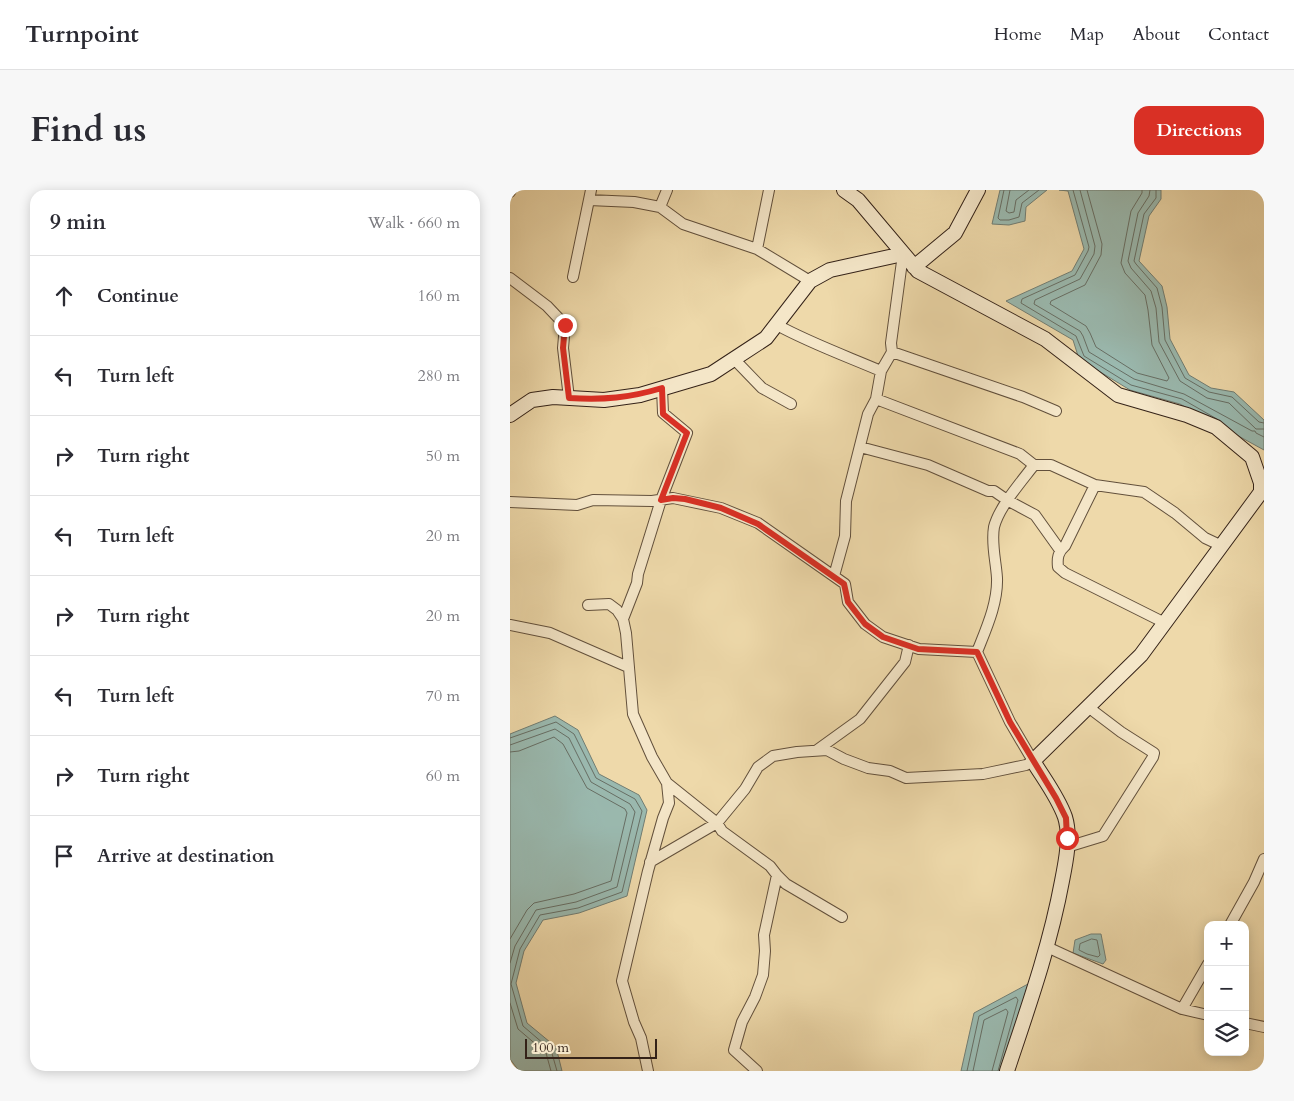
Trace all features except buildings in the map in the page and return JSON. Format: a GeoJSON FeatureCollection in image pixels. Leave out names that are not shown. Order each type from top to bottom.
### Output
{"type":"FeatureCollection","features":[{"type":"Feature","properties":{"kind":"street"},"geometry":{"type":"LineString","coordinates":[[660,207],[667,190]]}},
{"type":"Feature","properties":{"kind":"street"},"geometry":{"type":"LineString","coordinates":[[757,249],[769,190]]}},
{"type":"Feature","properties":{"kind":"street"},"geometry":{"type":"LineString","coordinates":[[650,862],[717,823],[745,789],[758,767],[773,756],[827,750],[868,768],[890,771],[906,778],[983,774],[1033,761],[1141,655],[1261,492],[1263,482],[1252,457],[1216,427],[1187,415],[1118,395],[1045,339],[918,271],[858,200],[844,190]]}},
{"type":"Feature","properties":{"kind":"street"},"geometry":{"type":"LineString","coordinates":[[914,268],[955,234],[978,190]]}},
{"type":"Feature","properties":{"kind":"street"},"geometry":{"type":"LineString","coordinates":[[573,277],[590,195],[660,207],[683,224],[757,249],[810,281]]}},
{"type":"Feature","properties":{"kind":"street"},"geometry":{"type":"LineString","coordinates":[[510,415],[532,400],[553,397],[604,400],[640,395],[711,374],[766,338],[810,281],[830,270],[902,254]]}},
{"type":"Feature","properties":{"kind":"street"},"geometry":{"type":"LineString","coordinates":[[834,576],[844,536],[846,501],[868,414],[876,399],[881,372],[892,352],[891,343],[902,254]]}},
{"type":"Feature","properties":{"kind":"street"},"geometry":{"type":"LineString","coordinates":[[510,278],[547,306],[565,325],[563,348],[569,398]]}},
{"type":"Feature","properties":{"kind":"street"},"geometry":{"type":"LineString","coordinates":[[777,325],[807,341],[830,348],[881,372]]}},
{"type":"Feature","properties":{"kind":"street"},"geometry":{"type":"LineString","coordinates":[[892,352],[1023,397],[1056,411]]}},
{"type":"Feature","properties":{"kind":"street"},"geometry":{"type":"LineString","coordinates":[[734,359],[762,388],[791,404]]}},
{"type":"Feature","properties":{"kind":"street"},"geometry":{"type":"LineString","coordinates":[[623,619],[638,583],[638,574],[661,500],[687,433],[663,414],[662,388]]}},
{"type":"Feature","properties":{"kind":"street"},"geometry":{"type":"LineString","coordinates":[[876,399],[1020,454],[1034,465],[1051,465],[1095,485],[1144,492],[1205,538],[1222,546]]}},
{"type":"Feature","properties":{"kind":"street"},"geometry":{"type":"LineString","coordinates":[[860,447],[928,465],[988,491],[994,491],[1035,515],[1060,550]]}},
{"type":"Feature","properties":{"kind":"street"},"geometry":{"type":"LineString","coordinates":[[1007,1071],[1047,948],[1057,906],[1067,847],[1066,818],[1010,722],[977,652],[995,600],[997,580],[993,548],[994,527],[1007,500],[1034,465]]}},
{"type":"Feature","properties":{"kind":"street"},"geometry":{"type":"LineString","coordinates":[[1095,485],[1065,546],[1060,550],[1057,559],[1058,567],[1065,573],[1165,623]]}},
{"type":"Feature","properties":{"kind":"street"},"geometry":{"type":"LineString","coordinates":[[510,502],[578,505],[593,500],[661,500],[673,498],[721,508],[758,524],[834,576],[844,584],[848,602],[865,624],[883,637],[918,649],[977,652]]}},
{"type":"Feature","properties":{"kind":"street"},"geometry":{"type":"LineString","coordinates":[[588,605],[609,604],[617,610],[623,619],[626,633],[633,714],[652,757],[667,782],[717,823],[722,831],[770,866],[786,884],[842,917]]}},
{"type":"Feature","properties":{"kind":"street"},"geometry":{"type":"LineString","coordinates":[[510,625],[550,633],[628,668]]}},
{"type":"Feature","properties":{"kind":"street"},"geometry":{"type":"LineString","coordinates":[[816,751],[860,719],[905,662],[909,646]]}},
{"type":"Feature","properties":{"kind":"street"},"geometry":{"type":"LineString","coordinates":[[1067,847],[1103,836],[1154,753],[1121,732],[1088,707]]}},
{"type":"Feature","properties":{"kind":"street"},"geometry":{"type":"LineString","coordinates":[[648,1071],[641,1038],[634,1022],[622,981],[650,862],[669,803],[667,782]]}},
{"type":"Feature","properties":{"kind":"street"},"geometry":{"type":"LineString","coordinates":[[1232,921],[1254,882],[1264,859]]}},
{"type":"Feature","properties":{"kind":"street"},"geometry":{"type":"LineString","coordinates":[[757,1071],[734,1050],[742,1022],[755,997],[763,975],[764,935],[777,874]]}},
{"type":"Feature","properties":{"kind":"street"},"geometry":{"type":"LineString","coordinates":[[1047,948],[1182,1009],[1204,1014]]}},
{"type":"Feature","properties":{"kind":"street"},"geometry":{"type":"LineString","coordinates":[[1182,1009],[1207,966]]}},
{"type":"Feature","properties":{"kind":"street"},"geometry":{"type":"LineString","coordinates":[[1249,1024],[1264,1027]]}},
{"type":"Feature","properties":{"kind":"water"},"geometry":{"type":"Polygon","coordinates":[[[1000,190],[1047,190],[1026,207],[1025,221],[1009,225],[992,224],[1000,190]]]}},
{"type":"Feature","properties":{"kind":"water"},"geometry":{"type":"Polygon","coordinates":[[[1059,190],[1161,190],[1161,199],[1149,216],[1139,261],[1162,286],[1167,307],[1170,339],[1189,375],[1211,388],[1234,392],[1264,420],[1264,450],[1180,404],[1130,390],[1079,359],[1073,340],[1006,301],[1072,271],[1084,249],[1068,191],[1059,190]]]}},
{"type":"Feature","properties":{"kind":"water"},"geometry":{"type":"Polygon","coordinates":[[[555,716],[578,730],[599,774],[639,795],[647,810],[627,896],[579,913],[543,920],[524,951],[516,983],[527,1023],[556,1047],[562,1071],[519,1071],[510,1059],[510,734],[555,716]]]}},
{"type":"Feature","properties":{"kind":"water"},"geometry":{"type":"Polygon","coordinates":[[[1091,934],[1101,934],[1106,960],[1103,964],[1073,953],[1075,940],[1091,934]]]}},
{"type":"Feature","properties":{"kind":"water"},"geometry":{"type":"Polygon","coordinates":[[[1028,984],[1003,1071],[961,1071],[974,1013],[1028,984]]]}},
{"type":"Feature","properties":{"kind":"route"},"geometry":{"type":"LineString","coordinates":[[565,325],[563,348],[569,398],[604,400],[640,395],[662,388],[663,414],[687,433],[661,500],[685,499],[721,508],[758,524],[817,563],[844,584],[848,602],[865,624],[883,637],[918,649],[977,652],[1010,722],[1066,818],[1067,838]]}}]}
